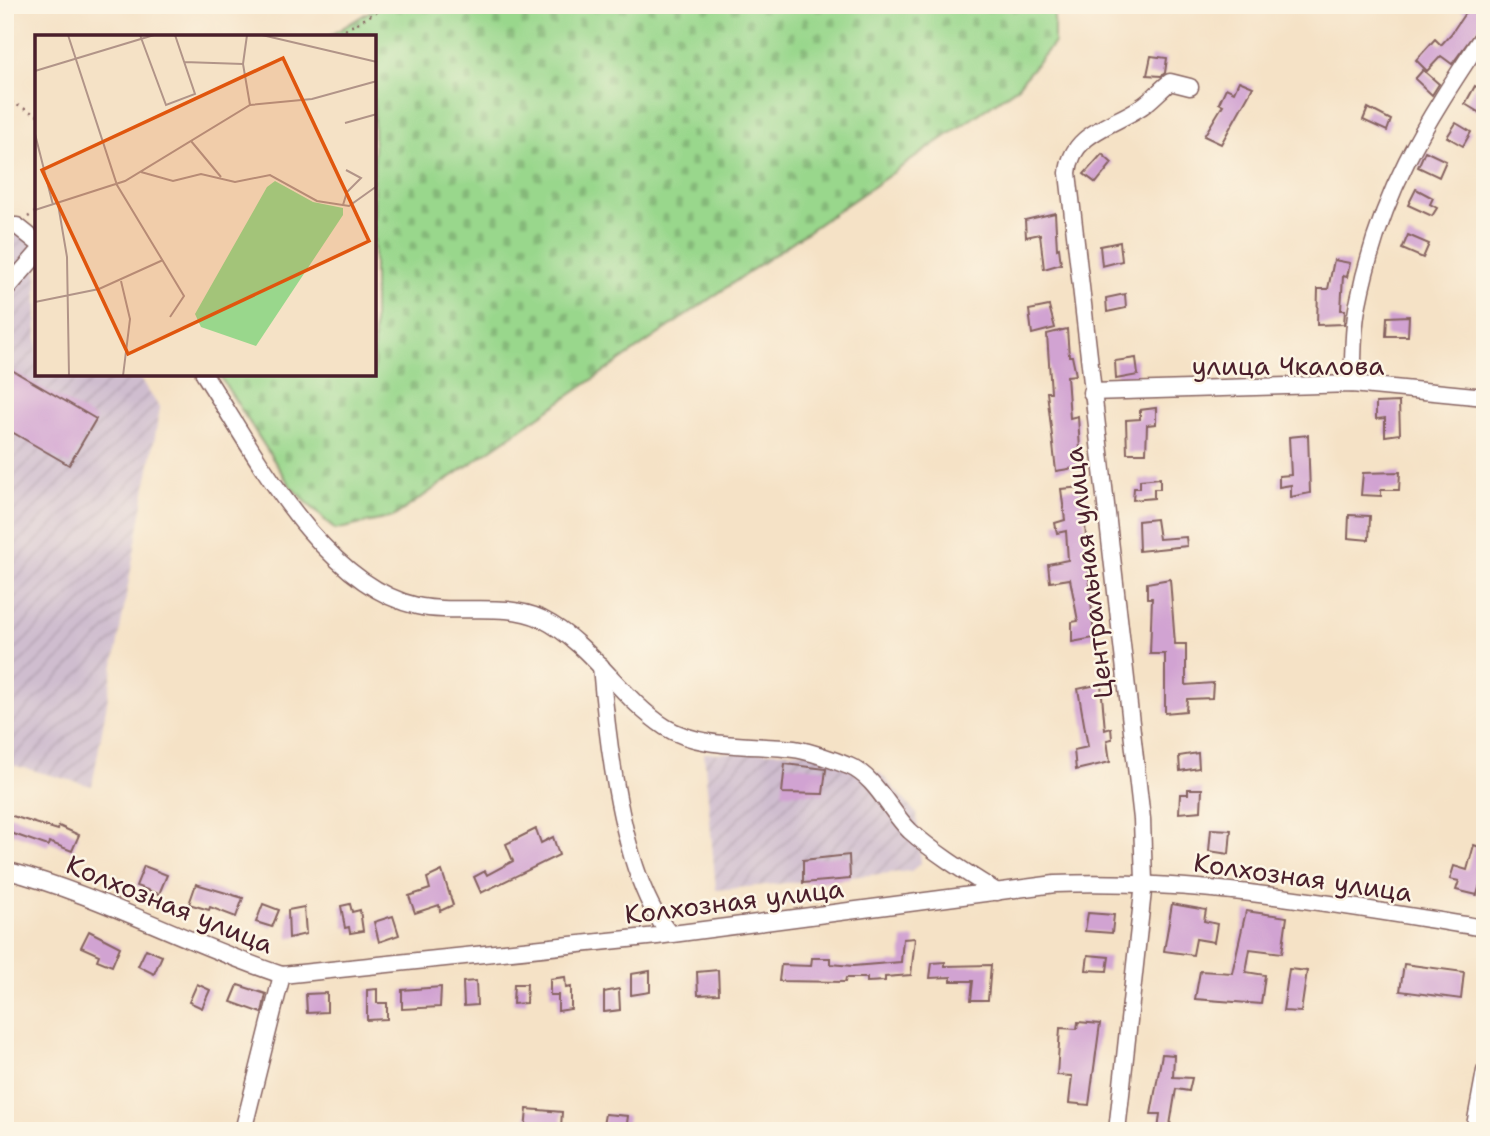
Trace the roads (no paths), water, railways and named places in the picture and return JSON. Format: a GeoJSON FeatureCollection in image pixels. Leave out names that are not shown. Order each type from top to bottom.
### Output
{"type":"FeatureCollection","features":[{"type":"Feature","properties":{"kind":"street"},"geometry":{"type":"LineString","coordinates":[[1352,384],[1357,307],[1377,226],[1401,170],[1431,114],[1485,33]]}},
{"type":"Feature","properties":{"kind":"street","name":"Центральная улица"},"geometry":{"type":"LineString","coordinates":[[1117,1131],[1144,882],[1142,819],[1091,392],[1069,162],[1077,148],[1105,124],[1143,106],[1170,82],[1190,87]]}},
{"type":"Feature","properties":{"kind":"street"},"geometry":{"type":"LineString","coordinates":[[5,226],[17,226],[35,240]]}},
{"type":"Feature","properties":{"kind":"street"},"geometry":{"type":"LineString","coordinates":[[5,291],[35,256]]}},
{"type":"Feature","properties":{"kind":"street"},"geometry":{"type":"LineString","coordinates":[[205,376],[293,509],[346,570],[383,594],[415,605],[438,609],[507,611],[539,618],[569,635],[665,727],[693,739],[798,749],[852,767],[868,781],[909,830],[997,892]]}},
{"type":"Feature","properties":{"kind":"street","name":"улица Чкалова"},"geometry":{"type":"LineString","coordinates":[[1091,392],[1352,384],[1485,397]]}},
{"type":"Feature","properties":{"kind":"street"},"geometry":{"type":"LineString","coordinates":[[601,666],[605,717],[628,842],[656,919],[670,934]]}},
{"type":"Feature","properties":{"kind":"street","name":"Колхозная улица"},"geometry":{"type":"LineString","coordinates":[[5,870],[58,885],[224,956],[282,975],[670,934],[1055,884],[1144,882],[1485,928]]}},
{"type":"Feature","properties":{"kind":"street"},"geometry":{"type":"LineString","coordinates":[[243,1131],[282,975]]}},
{"type":"Feature","properties":{"kind":"street"},"geometry":{"type":"LineString","coordinates":[[1474,1131],[1485,1071]]}}]}
